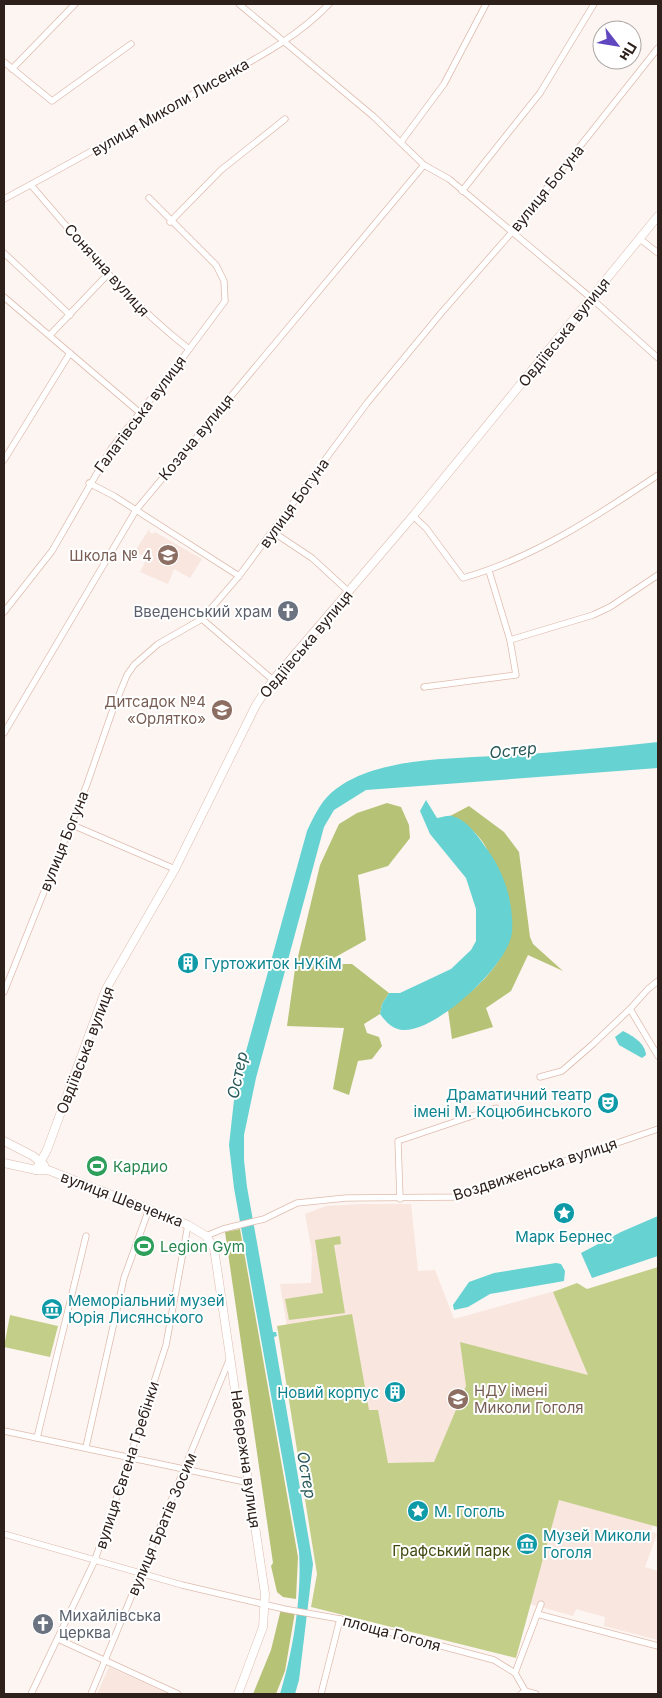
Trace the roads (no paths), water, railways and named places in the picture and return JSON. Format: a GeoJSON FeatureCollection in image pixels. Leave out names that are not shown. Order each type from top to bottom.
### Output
{"type":"FeatureCollection","features":[{"type":"Feature","properties":{"kind":"main road","name":"Овдіївська вулиця"},"geometry":{"type":"LineString","coordinates":[[36,1170],[47,1150],[106,989],[175,869],[249,718],[273,680],[350,592],[658,216]]}},
{"type":"Feature","properties":{"kind":"main road"},"geometry":{"type":"LineString","coordinates":[[4,1141],[41,1161],[48,1170]]}},
{"type":"Feature","properties":{"kind":"main road"},"geometry":{"type":"LineString","coordinates":[[4,1163],[36,1170],[48,1170]]}},
{"type":"Feature","properties":{"kind":"main road","name":"вулиця Шевченка"},"geometry":{"type":"LineString","coordinates":[[48,1170],[192,1227]]}},
{"type":"Feature","properties":{"kind":"main road","name":"Набережна вулиця"},"geometry":{"type":"LineString","coordinates":[[192,1227],[206,1236],[216,1256],[250,1482],[266,1604],[258,1645],[238,1694]]}},
{"type":"Feature","properties":{"kind":"street"},"geometry":{"type":"LineString","coordinates":[[12,69],[74,4]]}},
{"type":"Feature","properties":{"kind":"street"},"geometry":{"type":"LineString","coordinates":[[239,4],[400,142],[424,165],[449,179],[591,298],[658,358]]}},
{"type":"Feature","properties":{"kind":"street","name":"вулиця Миколи Лисенка"},"geometry":{"type":"LineString","coordinates":[[4,199],[285,42],[329,4]]}},
{"type":"Feature","properties":{"kind":"street"},"geometry":{"type":"LineString","coordinates":[[400,142],[444,84],[486,4]]}},
{"type":"Feature","properties":{"kind":"street"},"geometry":{"type":"LineString","coordinates":[[462,190],[540,93],[594,4]]}},
{"type":"Feature","properties":{"kind":"street"},"geometry":{"type":"LineString","coordinates":[[4,62],[52,101],[131,44]]}},
{"type":"Feature","properties":{"kind":"street","name":"вулиця Богуна"},"geometry":{"type":"LineString","coordinates":[[4,992],[87,784],[127,675],[144,654],[202,619],[239,576],[367,403],[442,312],[512,232],[658,48]]}},
{"type":"Feature","properties":{"kind":"street"},"geometry":{"type":"LineString","coordinates":[[170,222],[221,170],[285,120]]}},
{"type":"Feature","properties":{"kind":"street","name":"Козача вулиця"},"geometry":{"type":"LineString","coordinates":[[4,733],[136,510],[424,165]]}},
{"type":"Feature","properties":{"kind":"street","name":"Сонячна вулиця"},"geometry":{"type":"LineString","coordinates":[[31,185],[108,274],[155,323],[189,349]]}},
{"type":"Feature","properties":{"kind":"street","name":"Галатівська вулиця"},"geometry":{"type":"LineString","coordinates":[[4,612],[52,551],[89,483],[111,449],[225,301],[226,290],[216,265],[170,222],[149,198]]}},
{"type":"Feature","properties":{"kind":"street"},"geometry":{"type":"LineString","coordinates":[[640,239],[658,253]]}},
{"type":"Feature","properties":{"kind":"street"},"geometry":{"type":"LineString","coordinates":[[4,253],[70,315]]}},
{"type":"Feature","properties":{"kind":"street"},"geometry":{"type":"LineString","coordinates":[[50,336],[108,274]]}},
{"type":"Feature","properties":{"kind":"street"},"geometry":{"type":"LineString","coordinates":[[4,297],[139,412]]}},
{"type":"Feature","properties":{"kind":"street"},"geometry":{"type":"LineString","coordinates":[[4,460],[70,353]]}},
{"type":"Feature","properties":{"kind":"street"},"geometry":{"type":"LineString","coordinates":[[412,516],[426,528],[462,578],[489,571],[530,552],[601,514],[658,475]]}},
{"type":"Feature","properties":{"kind":"street"},"geometry":{"type":"LineString","coordinates":[[89,483],[136,510],[239,576]]}},
{"type":"Feature","properties":{"kind":"street"},"geometry":{"type":"LineString","coordinates":[[273,532],[312,558],[350,592]]}},
{"type":"Feature","properties":{"kind":"street"},"geometry":{"type":"LineString","coordinates":[[424,687],[516,675],[510,640],[489,571]]}},
{"type":"Feature","properties":{"kind":"street"},"geometry":{"type":"LineString","coordinates":[[510,640],[594,616],[658,575]]}},
{"type":"Feature","properties":{"kind":"street"},"geometry":{"type":"LineString","coordinates":[[202,619],[273,680]]}},
{"type":"Feature","properties":{"kind":"street"},"geometry":{"type":"LineString","coordinates":[[70,824],[175,869]]}},
{"type":"Feature","properties":{"kind":"street"},"geometry":{"type":"LineString","coordinates":[[540,1077],[562,1070],[593,1044],[658,981]]}},
{"type":"Feature","properties":{"kind":"street"},"geometry":{"type":"LineString","coordinates":[[630,1009],[658,1056]]}},
{"type":"Feature","properties":{"kind":"street"},"geometry":{"type":"LineString","coordinates":[[400,1199],[398,1141],[496,1108]]}},
{"type":"Feature","properties":{"kind":"street","name":"Воздвиженська вулиця"},"geometry":{"type":"LineString","coordinates":[[206,1236],[264,1219],[297,1202],[346,1198],[400,1199],[459,1196],[658,1129]]}},
{"type":"Feature","properties":{"kind":"street"},"geometry":{"type":"LineString","coordinates":[[86,1447],[124,1278],[149,1209]]}},
{"type":"Feature","properties":{"kind":"street","name":"вулиця Євгена Гребінки"},"geometry":{"type":"LineString","coordinates":[[31,1694],[94,1562],[166,1345],[192,1227]]}},
{"type":"Feature","properties":{"kind":"street"},"geometry":{"type":"LineString","coordinates":[[37,1438],[86,1236]]}},
{"type":"Feature","properties":{"kind":"street","name":"вулиця Братів Зосим"},"geometry":{"type":"LineString","coordinates":[[91,1694],[231,1354]]}},
{"type":"Feature","properties":{"kind":"street"},"geometry":{"type":"LineString","coordinates":[[4,1431],[250,1482]]}},
{"type":"Feature","properties":{"kind":"street","name":"площа Гоголя"},"geometry":{"type":"LineString","coordinates":[[4,1534],[94,1562],[141,1574],[284,1609],[340,1618],[494,1660],[515,1673]]}},
{"type":"Feature","properties":{"kind":"street"},"geometry":{"type":"LineString","coordinates":[[536,1694],[524,1693],[515,1673],[541,1604]]}},
{"type":"Feature","properties":{"kind":"street"},"geometry":{"type":"LineString","coordinates":[[537,1614],[658,1646]]}},
{"type":"Feature","properties":{"kind":"street"},"geometry":{"type":"LineString","coordinates":[[321,1694],[340,1618]]}},
{"type":"Feature","properties":{"kind":"street"},"geometry":{"type":"LineString","coordinates":[[58,1639],[178,1694]]}},
{"type":"Feature","properties":{"kind":"water","name":"Остер"},"geometry":{"type":"Polygon","coordinates":[[[658,742],[658,768],[366,790],[334,810],[324,827],[256,1078],[244,1135],[247,1187],[273,1332],[276,1332],[277,1336],[274,1337],[313,1564],[299,1680],[295,1694],[280,1694],[296,1624],[300,1569],[299,1552],[234,1188],[229,1145],[235,1091],[307,831],[320,806],[331,793],[347,781],[387,767],[409,762],[557,752],[658,742]]]}},
{"type":"Feature","properties":{"kind":"water"},"geometry":{"type":"Polygon","coordinates":[[[426,800],[437,818],[452,816],[468,825],[493,858],[507,888],[512,932],[508,946],[498,961],[469,994],[434,1020],[418,1027],[400,1030],[390,1025],[380,1014],[382,1004],[389,993],[400,993],[451,969],[471,950],[476,941],[476,909],[466,878],[430,834],[420,811],[426,800]]]}},
{"type":"Feature","properties":{"kind":"water"},"geometry":{"type":"Polygon","coordinates":[[[623,1031],[641,1043],[646,1055],[642,1058],[619,1045],[615,1037],[623,1031]]]}},
{"type":"Feature","properties":{"kind":"water"},"geometry":{"type":"Polygon","coordinates":[[[658,1216],[658,1256],[592,1278],[581,1253],[621,1232],[658,1216]]]}},
{"type":"Feature","properties":{"kind":"water"},"geometry":{"type":"Polygon","coordinates":[[[556,1263],[561,1264],[565,1271],[564,1281],[490,1294],[468,1307],[454,1310],[453,1305],[469,1282],[494,1273],[556,1263]]]}},
{"type":"Feature","properties":{"kind":"place","name":"Школа № 4"},"geometry":{"type":"Point","coordinates":[168,555]}},
{"type":"Feature","properties":{"kind":"place","name":"Введенський храм"},"geometry":{"type":"Point","coordinates":[288,611]}},
{"type":"Feature","properties":{"kind":"place","name":"Дитсадок №4 «Орлятко»"},"geometry":{"type":"Point","coordinates":[222,710]}},
{"type":"Feature","properties":{"kind":"place","name":"Гуртожиток НУКіМ"},"geometry":{"type":"Point","coordinates":[188,963]}},
{"type":"Feature","properties":{"kind":"place","name":"Драматичний театр імені М. Коцюбинського"},"geometry":{"type":"Point","coordinates":[608,1103]}},
{"type":"Feature","properties":{"kind":"place","name":"Кардио"},"geometry":{"type":"Point","coordinates":[97,1166]}},
{"type":"Feature","properties":{"kind":"place","name":"Марк Бернес"},"geometry":{"type":"Point","coordinates":[564,1213]}},
{"type":"Feature","properties":{"kind":"place","name":"Legion Gym"},"geometry":{"type":"Point","coordinates":[144,1246]}},
{"type":"Feature","properties":{"kind":"place","name":"Меморіальний музей Юрія Лисянського"},"geometry":{"type":"Point","coordinates":[52,1309]}},
{"type":"Feature","properties":{"kind":"place","name":"Новий корпус"},"geometry":{"type":"Point","coordinates":[395,1392]}},
{"type":"Feature","properties":{"kind":"place","name":"НДУ імені Миколи Гоголя"},"geometry":{"type":"Point","coordinates":[458,1399]}},
{"type":"Feature","properties":{"kind":"place","name":"М. Гоголь"},"geometry":{"type":"Point","coordinates":[418,1511]}},
{"type":"Feature","properties":{"kind":"place","name":"Музей Миколи Гоголя"},"geometry":{"type":"Point","coordinates":[527,1544]}},
{"type":"Feature","properties":{"kind":"place","name":"Михайлівська церква"},"geometry":{"type":"Point","coordinates":[43,1624]}},
{"type":"Feature","properties":{"kind":"park label","name":"Графський парк"},"geometry":{"type":"Point","coordinates":[451,1550]}}]}
